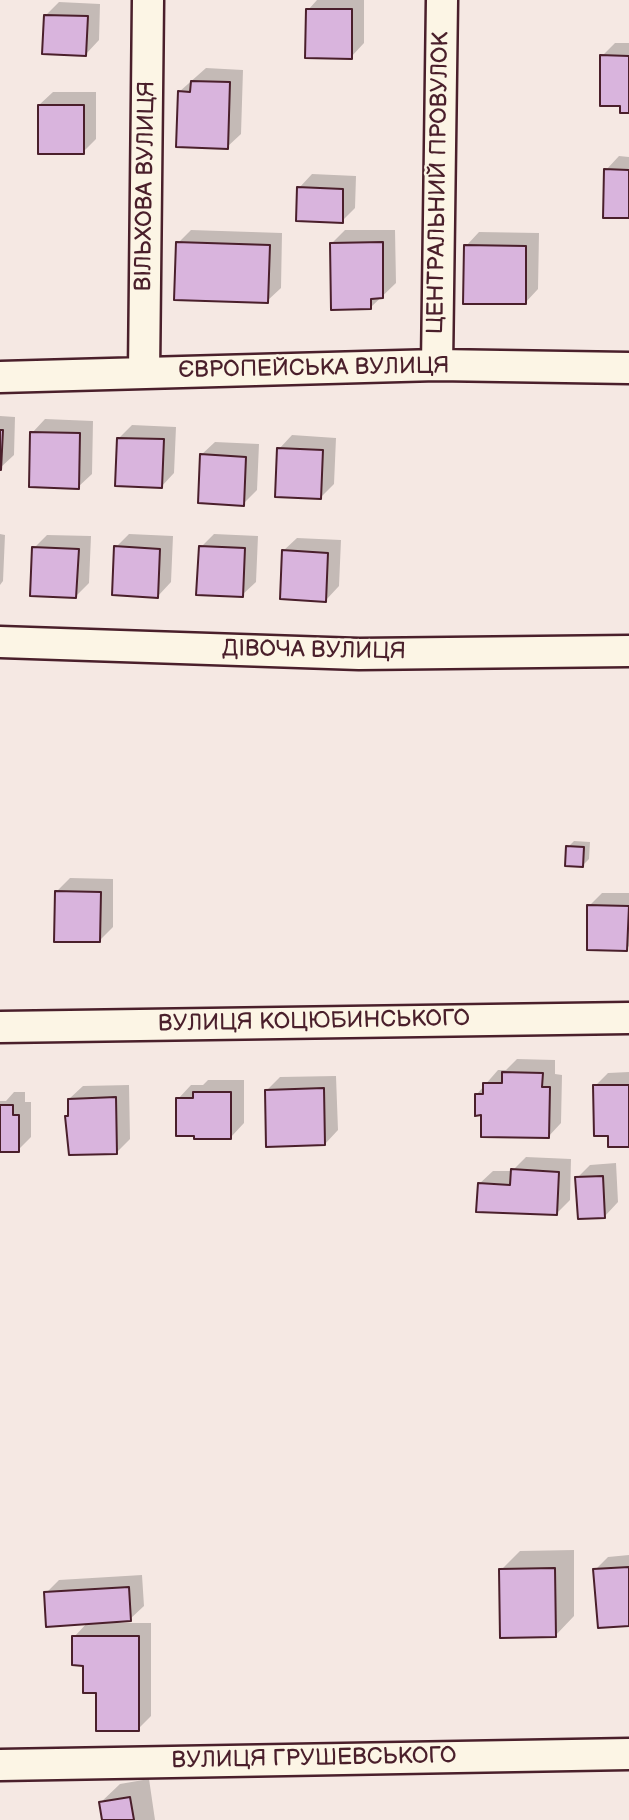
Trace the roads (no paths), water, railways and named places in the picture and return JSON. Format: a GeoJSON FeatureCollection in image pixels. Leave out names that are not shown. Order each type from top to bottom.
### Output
{"type":"FeatureCollection","features":[{"type":"Feature","properties":{"kind":"street","name":"ВІЛЬХОВА ВУЛИЦЯ"},"geometry":{"type":"LineString","coordinates":[[144,372],[148,0]]}},
{"type":"Feature","properties":{"kind":"street","name":"ЦЕНТРАЛЬНИЙ ПРОВУЛОК"},"geometry":{"type":"LineString","coordinates":[[437,365],[442,0]]}},
{"type":"Feature","properties":{"kind":"street","name":"ЄВРОПЕЙСЬКА ВУЛИЦЯ"},"geometry":{"type":"LineString","coordinates":[[0,376],[437,365],[629,369]]}},
{"type":"Feature","properties":{"kind":"street","name":"ДІВОЧА ВУЛИЦЯ"},"geometry":{"type":"LineString","coordinates":[[0,642],[359,654],[629,651]]}},
{"type":"Feature","properties":{"kind":"street","name":"ВУЛИЦЯ КОЦЮБИНСЬКОГО"},"geometry":{"type":"LineString","coordinates":[[0,1027],[629,1018]]}},
{"type":"Feature","properties":{"kind":"street","name":"ВУЛИЦЯ ГРУШЕВСЬКОГО"},"geometry":{"type":"LineString","coordinates":[[0,1765],[629,1754]]}}]}
